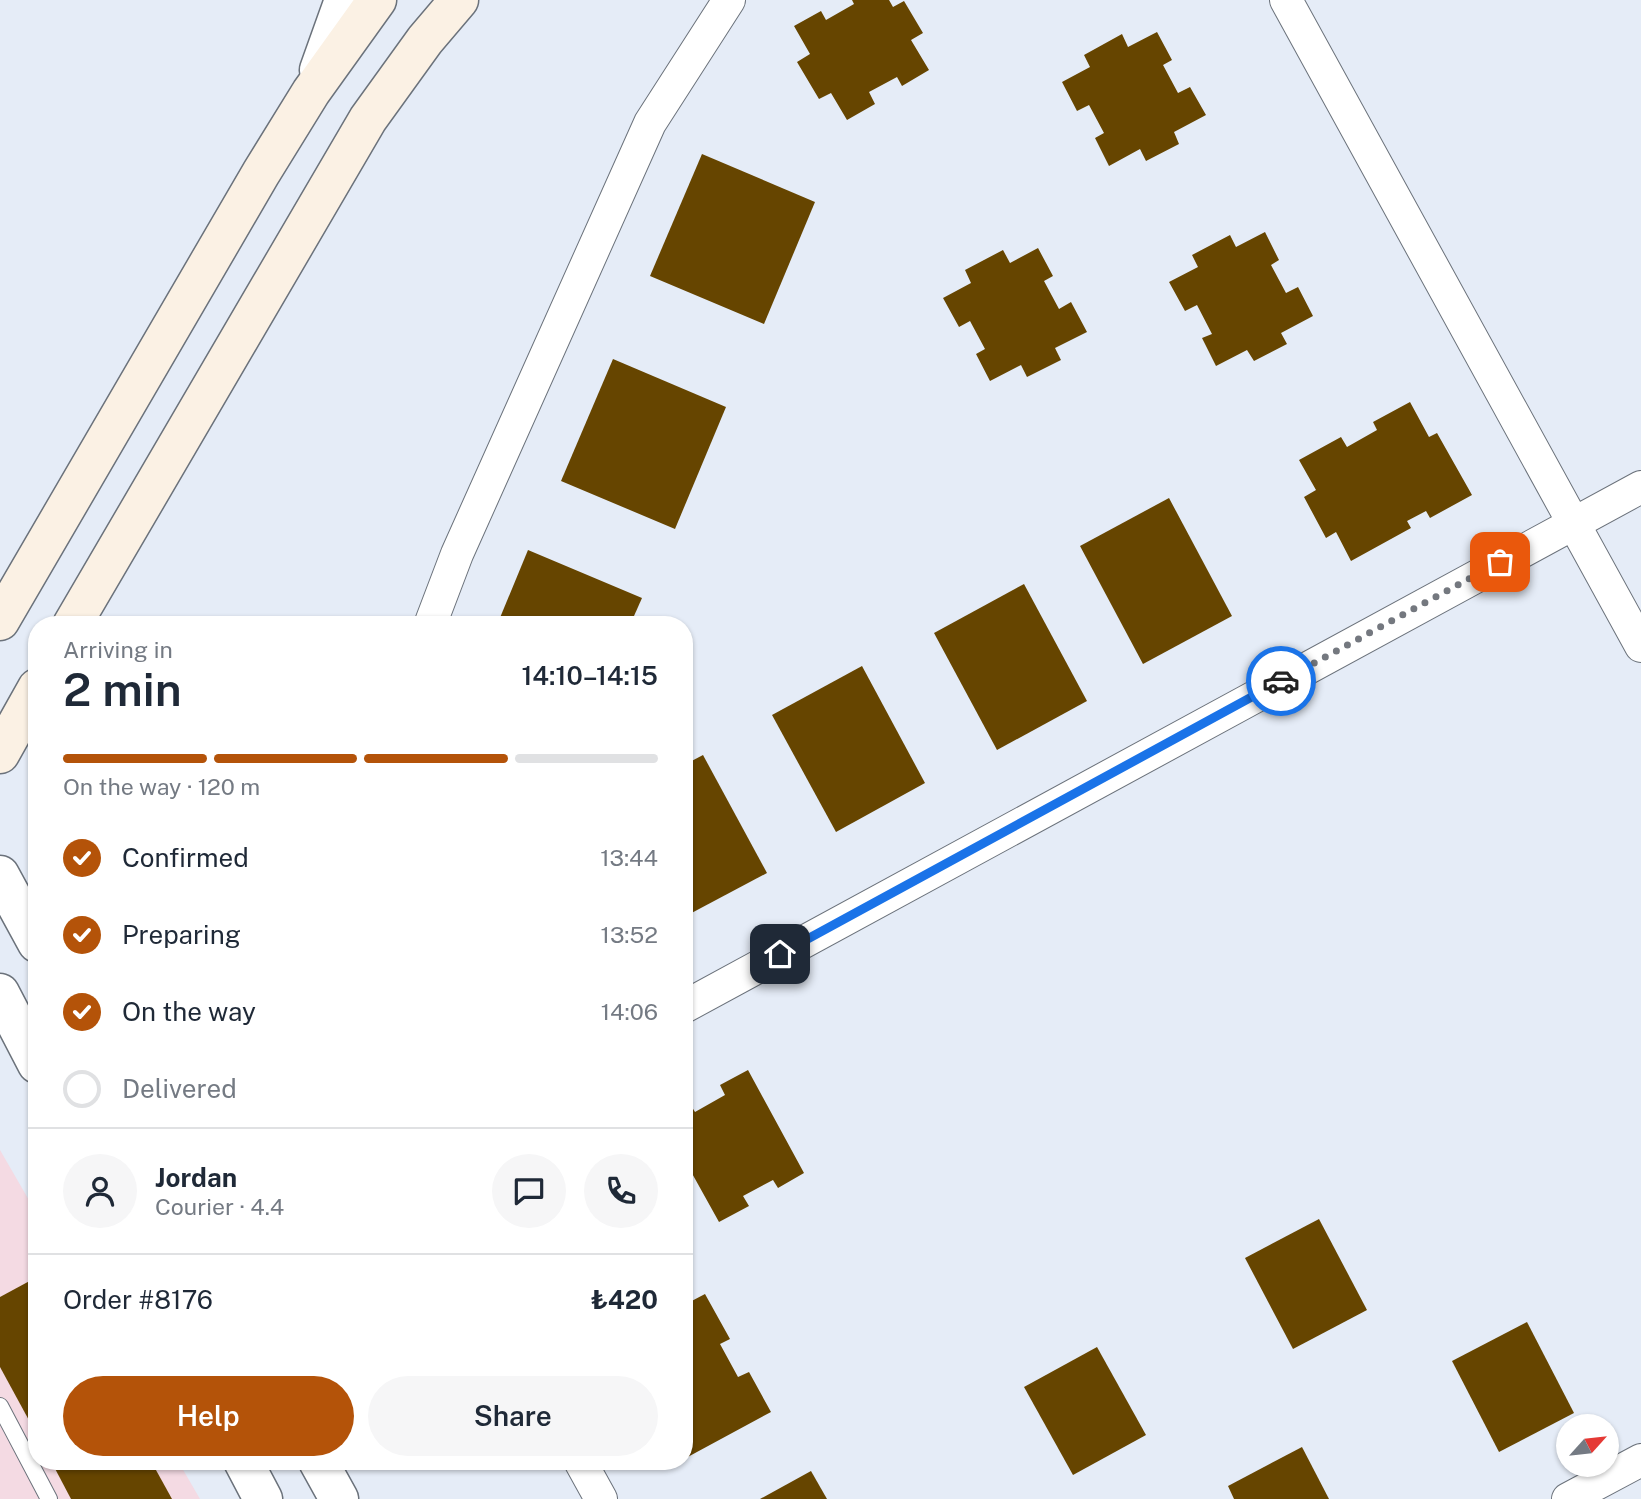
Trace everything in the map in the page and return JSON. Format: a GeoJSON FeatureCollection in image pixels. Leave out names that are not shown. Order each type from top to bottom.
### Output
{"type":"FeatureCollection","features":[{"type":"Feature","properties":{"kind":"main road"},"geometry":{"type":"LineString","coordinates":[[0,621],[254,184],[311,92],[377,0]]}},
{"type":"Feature","properties":{"kind":"main road"},"geometry":{"type":"LineString","coordinates":[[77,616],[368,118],[425,40],[459,0]]}},
{"type":"Feature","properties":{"kind":"main road"},"geometry":{"type":"LineString","coordinates":[[0,754],[28,704]]}},
{"type":"Feature","properties":{"kind":"street"},"geometry":{"type":"LineString","coordinates":[[311,92],[344,0]]}},
{"type":"Feature","properties":{"kind":"street"},"geometry":{"type":"LineString","coordinates":[[433,616],[457,554],[650,122],[729,0]]}},
{"type":"Feature","properties":{"kind":"street"},"geometry":{"type":"LineString","coordinates":[[1286,0],[1641,646]]}},
{"type":"Feature","properties":{"kind":"street"},"geometry":{"type":"LineString","coordinates":[[693,1002],[1641,486]]}},
{"type":"Feature","properties":{"kind":"street"},"geometry":{"type":"LineString","coordinates":[[98,616],[102,570]]}},
{"type":"Feature","properties":{"kind":"street"},"geometry":{"type":"LineString","coordinates":[[0,875],[28,926]]}},
{"type":"Feature","properties":{"kind":"street"},"geometry":{"type":"LineString","coordinates":[[0,993],[19,1042]]}},
{"type":"Feature","properties":{"kind":"street"},"geometry":{"type":"LineString","coordinates":[[1568,1499],[1641,1460]]}},
{"type":"Feature","properties":{"kind":"street"},"geometry":{"type":"LineString","coordinates":[[248,1470],[263,1499]]}},
{"type":"Feature","properties":{"kind":"street"},"geometry":{"type":"LineString","coordinates":[[323,1470],[339,1499]]}},
{"type":"Feature","properties":{"kind":"street"},"geometry":{"type":"LineString","coordinates":[[584,1470],[601,1499]]}},
{"type":"Feature","properties":{"kind":"lane"},"geometry":{"type":"LineString","coordinates":[[0,1406],[28,1459]]}},
{"type":"Feature","properties":{"kind":"lane"},"geometry":{"type":"LineString","coordinates":[[34,1470],[49,1499]]}},
{"type":"Feature","properties":{"kind":"shaded area"},"geometry":{"type":"Polygon","coordinates":[[[0,1150],[28,1198],[28,1470],[183,1470],[200,1499],[0,1499],[0,1150]]]}},
{"type":"Feature","properties":{"kind":"building"},"geometry":{"type":"Polygon","coordinates":[[[852,0],[889,0],[893,7],[904,1],[923,33],[911,40],[929,70],[902,86],[897,77],[869,92],[875,104],[847,120],[831,93],[819,99],[797,62],[810,54],[794,26],[821,11],[826,20],[854,4],[852,0]]]}},
{"type":"Feature","properties":{"kind":"building"},"geometry":{"type":"Polygon","coordinates":[[[1157,32],[1172,60],[1163,65],[1178,93],[1190,87],[1206,115],[1174,132],[1179,144],[1146,161],[1140,149],[1109,166],[1095,138],[1104,133],[1089,105],[1077,111],[1062,82],[1090,67],[1084,55],[1122,34],[1128,47],[1157,32]]]}},
{"type":"Feature","properties":{"kind":"building"},"geometry":{"type":"Polygon","coordinates":[[[702,154],[815,202],[764,324],[650,276],[702,154]]]}},
{"type":"Feature","properties":{"kind":"building"},"geometry":{"type":"Polygon","coordinates":[[[1265,232],[1279,260],[1271,265],[1286,293],[1298,287],[1313,316],[1281,333],[1287,344],[1254,361],[1247,350],[1216,366],[1202,338],[1212,334],[1197,305],[1185,311],[1169,282],[1198,267],[1192,255],[1230,235],[1236,247],[1265,232]]]}},
{"type":"Feature","properties":{"kind":"building"},"geometry":{"type":"Polygon","coordinates":[[[1038,248],[1053,276],[1044,281],[1059,309],[1071,302],[1087,332],[1055,348],[1061,360],[1027,377],[1021,365],[990,381],[976,354],[985,349],[970,321],[959,327],[943,298],[971,283],[965,270],[1003,250],[1010,263],[1038,248]]]}},
{"type":"Feature","properties":{"kind":"building"},"geometry":{"type":"Polygon","coordinates":[[[613,359],[726,407],[675,529],[561,481],[613,359]]]}},
{"type":"Feature","properties":{"kind":"building"},"geometry":{"type":"Polygon","coordinates":[[[1410,402],[1429,437],[1437,433],[1472,495],[1430,518],[1426,511],[1407,521],[1411,528],[1351,561],[1336,532],[1326,538],[1304,497],[1316,490],[1299,460],[1341,437],[1347,447],[1377,430],[1373,422],[1410,402]]]}},
{"type":"Feature","properties":{"kind":"building"},"geometry":{"type":"Polygon","coordinates":[[[1169,498],[1232,616],[1143,664],[1080,546],[1169,498]]]}},
{"type":"Feature","properties":{"kind":"building"},"geometry":{"type":"Polygon","coordinates":[[[528,550],[642,598],[634,616],[501,616],[528,550]]]}},
{"type":"Feature","properties":{"kind":"building"},"geometry":{"type":"Polygon","coordinates":[[[1024,584],[1087,701],[997,750],[934,633],[1024,584]]]}},
{"type":"Feature","properties":{"kind":"building"},"geometry":{"type":"Polygon","coordinates":[[[862,666],[925,783],[836,832],[772,715],[862,666]]]}},
{"type":"Feature","properties":{"kind":"building"},"geometry":{"type":"Polygon","coordinates":[[[703,755],[767,873],[693,912],[693,760],[703,755]]]}},
{"type":"Feature","properties":{"kind":"building"},"geometry":{"type":"Polygon","coordinates":[[[748,1070],[804,1173],[778,1188],[773,1180],[743,1196],[749,1206],[719,1222],[693,1175],[693,1109],[695,1112],[725,1095],[720,1085],[748,1070]]]}},
{"type":"Feature","properties":{"kind":"building"},"geometry":{"type":"Polygon","coordinates":[[[1319,1219],[1367,1310],[1293,1349],[1245,1258],[1319,1219]]]}},
{"type":"Feature","properties":{"kind":"building"},"geometry":{"type":"Polygon","coordinates":[[[28,1282],[28,1418],[0,1367],[0,1297],[28,1282]]]}},
{"type":"Feature","properties":{"kind":"building"},"geometry":{"type":"Polygon","coordinates":[[[705,1294],[730,1339],[720,1344],[738,1377],[749,1372],[771,1412],[693,1454],[693,1300],[705,1294]]]}},
{"type":"Feature","properties":{"kind":"building"},"geometry":{"type":"Polygon","coordinates":[[[1527,1322],[1574,1413],[1556,1414],[1556,1422],[1499,1452],[1452,1361],[1527,1322]]]}},
{"type":"Feature","properties":{"kind":"building"},"geometry":{"type":"Polygon","coordinates":[[[1097,1347],[1146,1435],[1073,1475],[1024,1387],[1097,1347]]]}},
{"type":"Feature","properties":{"kind":"building"},"geometry":{"type":"Polygon","coordinates":[[[1302,1447],[1329,1499],[1234,1499],[1228,1486],[1302,1447]]]}},
{"type":"Feature","properties":{"kind":"building"},"geometry":{"type":"Polygon","coordinates":[[[56,1470],[156,1470],[172,1499],[71,1499],[56,1470]]]}},
{"type":"Feature","properties":{"kind":"building"},"geometry":{"type":"Polygon","coordinates":[[[811,1471],[827,1499],[760,1499],[811,1471]]]}},
{"type":"Feature","properties":{"kind":"way so far"},"geometry":{"type":"LineString","coordinates":[[1281,681],[1500,562]]}},
{"type":"Feature","properties":{"kind":"route"},"geometry":{"type":"LineString","coordinates":[[780,954],[1281,681]]}}]}
